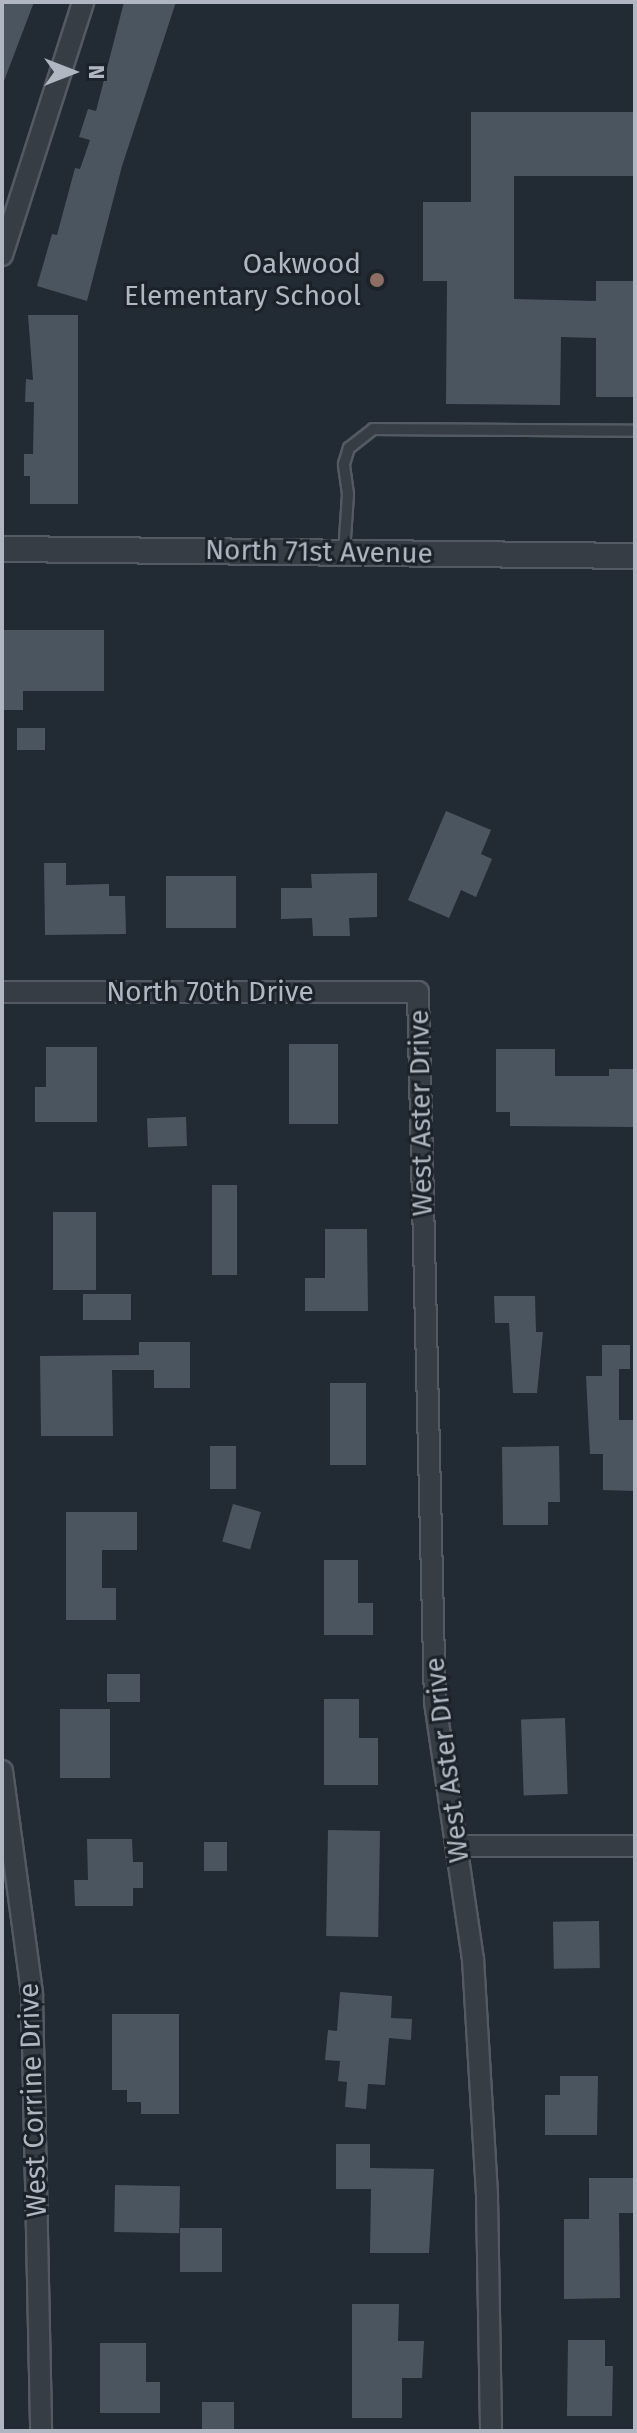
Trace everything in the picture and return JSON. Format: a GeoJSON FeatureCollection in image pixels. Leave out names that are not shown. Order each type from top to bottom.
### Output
{"type":"FeatureCollection","features":[{"type":"Feature","properties":{"kind":"street"},"geometry":{"type":"LineString","coordinates":[[2,255],[83,2]]}},
{"type":"Feature","properties":{"kind":"street","name":"North 71st Avenue"},"geometry":{"type":"LineString","coordinates":[[2,549],[635,556]]}},
{"type":"Feature","properties":{"kind":"street","name":"North 70th Drive"},"geometry":{"type":"LineString","coordinates":[[2,992],[418,992]]}},
{"type":"Feature","properties":{"kind":"street","name":"West Aster Drive"},"geometry":{"type":"LineString","coordinates":[[418,992],[435,1702],[473,1959],[482,2110],[491,2431]]}},
{"type":"Feature","properties":{"kind":"street","name":"West Corrine Drive"},"geometry":{"type":"LineString","coordinates":[[2,1771],[32,1994],[41,2431]]}},
{"type":"Feature","properties":{"kind":"street"},"geometry":{"type":"LineString","coordinates":[[457,1846],[635,1846]]}},
{"type":"Feature","properties":{"kind":"lane"},"geometry":{"type":"LineString","coordinates":[[344,553],[348,494],[344,464],[349,448],[373,429],[635,431]]}},
{"type":"Feature","properties":{"kind":"building"},"geometry":{"type":"Polygon","coordinates":[[[2,2],[34,2],[4,81],[2,81],[2,2]]]}},
{"type":"Feature","properties":{"kind":"building"},"geometry":{"type":"Polygon","coordinates":[[[124,2],[176,2],[122,166],[87,301],[37,286],[52,234],[57,235],[75,168],[80,169],[90,140],[79,137],[88,109],[96,111],[124,2]]]}},
{"type":"Feature","properties":{"kind":"building"},"geometry":{"type":"Polygon","coordinates":[[[471,112],[635,112],[635,176],[514,176],[514,299],[596,301],[596,281],[635,281],[635,397],[596,397],[596,338],[561,337],[560,405],[446,404],[447,281],[423,281],[423,202],[471,202],[471,112]]]}},
{"type":"Feature","properties":{"kind":"building"},"geometry":{"type":"Polygon","coordinates":[[[28,315],[78,315],[78,504],[30,504],[30,476],[24,476],[24,454],[33,454],[34,402],[25,402],[26,379],[33,380],[28,315]]]}},
{"type":"Feature","properties":{"kind":"building"},"geometry":{"type":"Polygon","coordinates":[[[2,630],[104,630],[104,691],[23,691],[23,710],[2,710],[2,630]]]}},
{"type":"Feature","properties":{"kind":"building"},"geometry":{"type":"Polygon","coordinates":[[[17,728],[45,728],[45,750],[17,750],[17,728]]]}},
{"type":"Feature","properties":{"kind":"building"},"geometry":{"type":"Polygon","coordinates":[[[446,811],[491,830],[481,854],[492,859],[476,897],[461,890],[449,918],[408,900],[446,811]]]}},
{"type":"Feature","properties":{"kind":"building"},"geometry":{"type":"Polygon","coordinates":[[[44,863],[66,863],[66,885],[109,884],[109,896],[125,896],[126,934],[45,935],[44,863]]]}},
{"type":"Feature","properties":{"kind":"building"},"geometry":{"type":"Polygon","coordinates":[[[377,873],[377,917],[349,918],[350,936],[313,936],[312,918],[281,919],[281,888],[312,888],[311,874],[377,873]]]}},
{"type":"Feature","properties":{"kind":"building"},"geometry":{"type":"Polygon","coordinates":[[[166,876],[236,876],[236,928],[166,928],[166,876]]]}},
{"type":"Feature","properties":{"kind":"building"},"geometry":{"type":"Polygon","coordinates":[[[289,1044],[338,1044],[338,1124],[289,1124],[289,1044]]]}},
{"type":"Feature","properties":{"kind":"building"},"geometry":{"type":"Polygon","coordinates":[[[46,1047],[97,1047],[97,1122],[35,1122],[35,1087],[46,1087],[46,1047]]]}},
{"type":"Feature","properties":{"kind":"building"},"geometry":{"type":"Polygon","coordinates":[[[496,1049],[555,1049],[555,1076],[609,1076],[609,1069],[635,1069],[635,1127],[510,1126],[510,1112],[496,1112],[496,1049]]]}},
{"type":"Feature","properties":{"kind":"building"},"geometry":{"type":"Polygon","coordinates":[[[186,1117],[187,1146],[148,1147],[147,1118],[186,1117]]]}},
{"type":"Feature","properties":{"kind":"building"},"geometry":{"type":"Polygon","coordinates":[[[212,1185],[237,1185],[237,1275],[212,1275],[212,1185]]]}},
{"type":"Feature","properties":{"kind":"building"},"geometry":{"type":"Polygon","coordinates":[[[53,1212],[96,1212],[96,1290],[53,1290],[53,1212]]]}},
{"type":"Feature","properties":{"kind":"building"},"geometry":{"type":"Polygon","coordinates":[[[325,1229],[367,1229],[368,1311],[305,1311],[305,1278],[325,1278],[325,1229]]]}},
{"type":"Feature","properties":{"kind":"building"},"geometry":{"type":"Polygon","coordinates":[[[83,1294],[131,1294],[131,1320],[83,1320],[83,1294]]]}},
{"type":"Feature","properties":{"kind":"building"},"geometry":{"type":"Polygon","coordinates":[[[494,1296],[535,1296],[536,1332],[543,1332],[537,1393],[513,1393],[509,1323],[495,1323],[494,1296]]]}},
{"type":"Feature","properties":{"kind":"building"},"geometry":{"type":"Polygon","coordinates":[[[139,1342],[190,1342],[190,1388],[154,1388],[154,1370],[112,1370],[113,1436],[41,1436],[40,1356],[139,1355],[139,1342]]]}},
{"type":"Feature","properties":{"kind":"building"},"geometry":{"type":"Polygon","coordinates":[[[602,1345],[630,1345],[630,1369],[619,1369],[619,1420],[635,1420],[635,1491],[603,1490],[603,1454],[590,1454],[586,1376],[602,1376],[602,1345]]]}},
{"type":"Feature","properties":{"kind":"building"},"geometry":{"type":"Polygon","coordinates":[[[330,1383],[366,1383],[366,1465],[330,1465],[330,1383]]]}},
{"type":"Feature","properties":{"kind":"building"},"geometry":{"type":"Polygon","coordinates":[[[210,1446],[236,1446],[236,1489],[210,1489],[210,1446]]]}},
{"type":"Feature","properties":{"kind":"building"},"geometry":{"type":"Polygon","coordinates":[[[559,1446],[560,1502],[548,1502],[548,1525],[503,1525],[502,1447],[559,1446]]]}},
{"type":"Feature","properties":{"kind":"building"},"geometry":{"type":"Polygon","coordinates":[[[233,1504],[261,1512],[250,1549],[222,1541],[233,1504]]]}},
{"type":"Feature","properties":{"kind":"building"},"geometry":{"type":"Polygon","coordinates":[[[66,1512],[137,1512],[137,1550],[102,1550],[102,1588],[116,1588],[116,1620],[66,1620],[66,1512]]]}},
{"type":"Feature","properties":{"kind":"building"},"geometry":{"type":"Polygon","coordinates":[[[324,1560],[358,1560],[358,1603],[373,1603],[373,1635],[324,1635],[324,1560]]]}},
{"type":"Feature","properties":{"kind":"building"},"geometry":{"type":"Polygon","coordinates":[[[107,1674],[140,1674],[140,1702],[107,1702],[107,1674]]]}},
{"type":"Feature","properties":{"kind":"building"},"geometry":{"type":"Polygon","coordinates":[[[324,1699],[359,1699],[359,1738],[378,1738],[378,1785],[324,1785],[324,1699]]]}},
{"type":"Feature","properties":{"kind":"building"},"geometry":{"type":"Polygon","coordinates":[[[60,1709],[110,1709],[110,1778],[60,1778],[60,1709]]]}},
{"type":"Feature","properties":{"kind":"building"},"geometry":{"type":"Polygon","coordinates":[[[565,1718],[568,1794],[524,1795],[521,1720],[565,1718]]]}},
{"type":"Feature","properties":{"kind":"building"},"geometry":{"type":"Polygon","coordinates":[[[328,1830],[380,1831],[378,1937],[326,1936],[328,1830]]]}},
{"type":"Feature","properties":{"kind":"building"},"geometry":{"type":"Polygon","coordinates":[[[87,1839],[132,1839],[133,1862],[143,1862],[143,1888],[133,1888],[133,1906],[75,1906],[74,1880],[88,1880],[87,1839]]]}},
{"type":"Feature","properties":{"kind":"building"},"geometry":{"type":"Polygon","coordinates":[[[204,1842],[227,1842],[227,1871],[204,1871],[204,1842]]]}},
{"type":"Feature","properties":{"kind":"building"},"geometry":{"type":"Polygon","coordinates":[[[599,1921],[600,1968],[554,1969],[553,1922],[599,1921]]]}},
{"type":"Feature","properties":{"kind":"building"},"geometry":{"type":"Polygon","coordinates":[[[340,1992],[392,1996],[391,2018],[412,2019],[411,2040],[389,2038],[385,2085],[368,2084],[366,2109],[345,2107],[347,2082],[338,2081],[340,2061],[325,2060],[328,2030],[337,2031],[340,1992]]]}},
{"type":"Feature","properties":{"kind":"building"},"geometry":{"type":"Polygon","coordinates":[[[112,2014],[179,2014],[179,2114],[141,2114],[141,2102],[127,2102],[127,2090],[112,2090],[112,2014]]]}},
{"type":"Feature","properties":{"kind":"building"},"geometry":{"type":"Polygon","coordinates":[[[560,2076],[598,2076],[597,2135],[545,2135],[545,2095],[560,2095],[560,2076]]]}},
{"type":"Feature","properties":{"kind":"building"},"geometry":{"type":"Polygon","coordinates":[[[336,2144],[370,2144],[370,2168],[434,2169],[429,2253],[370,2253],[371,2189],[336,2189],[336,2144]]]}},
{"type":"Feature","properties":{"kind":"building"},"geometry":{"type":"Polygon","coordinates":[[[589,2178],[635,2178],[635,2213],[619,2213],[620,2298],[564,2299],[564,2219],[589,2219],[589,2178]]]}},
{"type":"Feature","properties":{"kind":"building"},"geometry":{"type":"Polygon","coordinates":[[[115,2185],[180,2186],[179,2233],[114,2232],[115,2185]]]}},
{"type":"Feature","properties":{"kind":"building"},"geometry":{"type":"Polygon","coordinates":[[[180,2228],[222,2228],[222,2272],[180,2272],[180,2228]]]}},
{"type":"Feature","properties":{"kind":"building"},"geometry":{"type":"Polygon","coordinates":[[[352,2304],[399,2304],[398,2341],[424,2341],[422,2378],[402,2378],[402,2418],[352,2418],[352,2304]]]}},
{"type":"Feature","properties":{"kind":"building"},"geometry":{"type":"Polygon","coordinates":[[[568,2340],[605,2340],[605,2366],[613,2366],[612,2416],[567,2416],[568,2340]]]}},
{"type":"Feature","properties":{"kind":"building"},"geometry":{"type":"Polygon","coordinates":[[[100,2343],[146,2343],[146,2382],[160,2382],[160,2413],[100,2413],[100,2343]]]}},
{"type":"Feature","properties":{"kind":"building"},"geometry":{"type":"Polygon","coordinates":[[[202,2402],[234,2402],[234,2430],[202,2430],[202,2402]]]}},
{"type":"Feature","properties":{"kind":"place","name":"Oakwood Elementary School"},"geometry":{"type":"Point","coordinates":[377,280]}}]}
